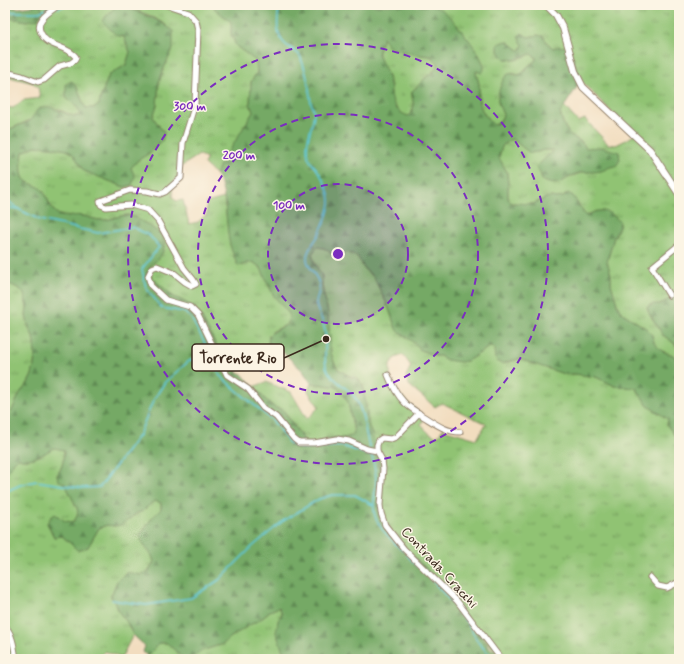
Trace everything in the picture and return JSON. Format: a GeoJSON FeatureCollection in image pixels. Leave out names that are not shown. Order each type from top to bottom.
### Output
{"type":"FeatureCollection","features":[{"type":"Feature","properties":{"kind":"street"},"geometry":{"type":"LineString","coordinates":[[5,72],[38,82],[44,80],[60,66],[71,63],[75,60],[76,57],[73,52],[50,43],[42,36],[39,29],[40,21],[45,15],[59,5]]}},
{"type":"Feature","properties":{"kind":"street"},"geometry":{"type":"LineString","coordinates":[[167,5],[188,12],[196,21],[198,30],[195,104],[184,143],[181,178],[165,192],[160,194],[147,191],[130,190],[100,201],[100,205],[106,207],[131,205],[148,210],[158,220],[184,268],[196,284],[192,286],[174,273],[157,266],[152,268],[148,276],[151,286],[166,300],[190,307],[198,315],[226,375],[248,389],[263,408],[276,417],[299,443],[314,443],[337,439],[349,441],[375,451],[379,440],[382,438],[391,439],[396,437],[419,413]]}},
{"type":"Feature","properties":{"kind":"street"},"geometry":{"type":"LineString","coordinates":[[546,5],[556,15],[563,28],[575,71],[583,87],[650,150],[679,194]]}},
{"type":"Feature","properties":{"kind":"street"},"geometry":{"type":"LineString","coordinates":[[669,295],[652,267],[679,245]]}},
{"type":"Feature","properties":{"kind":"street"},"geometry":{"type":"LineString","coordinates":[[388,375],[394,389],[409,408],[436,425],[454,432],[460,432]]}},
{"type":"Feature","properties":{"kind":"street","name":"Contrada Cracchi"},"geometry":{"type":"LineString","coordinates":[[375,451],[382,460],[383,469],[380,505],[381,513],[386,525],[404,549],[458,601],[498,655],[503,659]]}},
{"type":"Feature","properties":{"kind":"street"},"geometry":{"type":"LineString","coordinates":[[650,577],[658,586],[666,588],[679,582]]}},
{"type":"Feature","properties":{"kind":"street"},"geometry":{"type":"LineString","coordinates":[[5,626],[9,631],[16,659]]}},
{"type":"Feature","properties":{"kind":"green space"},"geometry":{"type":"Polygon","coordinates":[[[5,5],[18,8],[40,5],[43,11],[38,19],[27,21],[5,17],[5,5]]]}},
{"type":"Feature","properties":{"kind":"green space"},"geometry":{"type":"Polygon","coordinates":[[[40,5],[122,5],[115,7],[102,21],[116,35],[124,37],[130,52],[126,65],[109,75],[99,105],[94,108],[86,108],[78,89],[76,106],[80,112],[80,116],[73,116],[58,109],[34,116],[30,120],[10,129],[5,134],[5,107],[13,108],[24,100],[40,98],[38,87],[33,83],[5,76],[5,17],[27,21],[43,11],[40,5]]]}},
{"type":"Feature","properties":{"kind":"green space"},"geometry":{"type":"Polygon","coordinates":[[[122,5],[126,6],[158,21],[173,31],[173,49],[159,82],[157,105],[153,117],[164,132],[162,141],[148,154],[138,160],[131,168],[135,176],[132,185],[124,187],[84,171],[73,154],[67,150],[51,147],[35,146],[23,152],[22,175],[26,181],[40,188],[55,212],[62,216],[80,216],[96,220],[104,220],[128,215],[141,221],[159,233],[162,236],[164,245],[162,254],[150,266],[148,273],[174,297],[194,307],[202,318],[230,369],[242,374],[266,400],[274,407],[283,410],[305,442],[314,444],[327,438],[344,438],[352,436],[354,432],[348,402],[337,387],[311,383],[303,371],[275,345],[268,347],[269,335],[288,324],[289,314],[274,296],[261,268],[253,262],[238,266],[230,245],[224,198],[219,181],[215,174],[253,112],[250,104],[251,82],[257,72],[256,61],[236,46],[231,33],[231,22],[215,9],[213,5],[427,5],[439,8],[447,14],[459,28],[482,61],[484,67],[483,72],[476,71],[480,104],[484,114],[494,125],[500,122],[503,115],[499,104],[498,95],[503,80],[507,75],[519,75],[524,72],[528,66],[536,60],[536,57],[531,54],[515,60],[505,59],[498,52],[498,44],[507,41],[520,51],[523,45],[518,37],[522,33],[528,37],[538,35],[544,37],[547,43],[553,48],[569,46],[581,81],[560,113],[564,126],[574,138],[581,142],[586,148],[601,147],[619,152],[620,160],[616,166],[596,172],[579,173],[562,182],[553,184],[542,180],[540,172],[536,167],[554,150],[543,150],[530,153],[512,139],[502,146],[499,158],[507,172],[508,199],[512,203],[533,204],[546,198],[563,197],[568,193],[573,196],[585,215],[598,211],[605,211],[615,216],[620,222],[607,262],[611,274],[611,284],[621,312],[647,329],[652,335],[654,343],[662,351],[673,355],[679,362],[679,441],[667,425],[668,419],[648,406],[636,388],[615,386],[596,377],[564,374],[519,359],[503,364],[495,358],[494,348],[491,346],[467,361],[460,362],[447,360],[419,349],[418,346],[396,329],[388,306],[373,276],[365,270],[357,256],[347,252],[338,256],[324,248],[317,247],[312,254],[315,264],[322,276],[322,286],[328,313],[331,353],[334,362],[338,369],[351,377],[358,379],[363,386],[369,428],[378,457],[382,480],[382,504],[386,529],[437,579],[491,649],[505,659],[286,659],[276,633],[278,621],[282,613],[279,607],[268,612],[264,617],[231,637],[223,644],[201,651],[190,659],[185,659],[182,657],[167,643],[160,643],[147,656],[143,652],[145,646],[133,635],[111,596],[117,581],[127,572],[140,575],[149,571],[154,562],[152,556],[143,544],[140,535],[152,518],[161,509],[161,503],[155,501],[143,511],[137,513],[121,525],[107,525],[99,528],[88,547],[78,551],[62,536],[54,537],[47,523],[55,514],[65,521],[73,522],[78,514],[78,510],[65,484],[58,480],[57,475],[63,463],[64,450],[54,448],[33,458],[18,458],[7,472],[5,471],[5,422],[10,415],[20,393],[32,375],[35,353],[33,336],[26,316],[27,307],[24,294],[20,289],[5,282],[5,134],[10,129],[30,121],[37,110],[43,107],[50,107],[73,116],[80,116],[79,110],[66,98],[66,84],[72,81],[78,89],[86,108],[94,108],[99,105],[109,75],[126,65],[130,52],[124,37],[116,35],[102,21],[115,7],[122,5]],[[383,37],[378,54],[390,83],[394,105],[401,113],[408,116],[413,109],[412,91],[432,73],[439,64],[430,56],[418,55],[393,49],[388,46],[383,37]]]}},
{"type":"Feature","properties":{"kind":"green space"},"geometry":{"type":"Polygon","coordinates":[[[124,5],[213,5],[215,9],[232,22],[231,33],[236,46],[256,61],[257,72],[251,82],[250,104],[253,112],[230,151],[215,174],[204,164],[207,158],[199,155],[182,166],[179,175],[173,184],[172,196],[176,201],[183,200],[189,224],[198,222],[207,214],[206,203],[224,198],[230,244],[238,266],[253,262],[261,268],[274,296],[289,314],[288,324],[273,331],[269,335],[268,347],[248,353],[237,371],[230,369],[226,364],[202,318],[194,307],[174,297],[148,273],[150,266],[162,254],[164,245],[162,236],[159,233],[141,221],[128,215],[104,220],[96,220],[80,216],[62,216],[55,212],[42,190],[26,181],[22,175],[23,152],[35,146],[51,147],[67,150],[103,178],[124,187],[132,185],[131,168],[138,160],[148,154],[162,141],[164,132],[153,117],[157,105],[159,82],[173,49],[166,25],[151,16],[124,5]]]}},
{"type":"Feature","properties":{"kind":"green space"},"geometry":{"type":"Polygon","coordinates":[[[427,5],[679,5],[679,292],[663,303],[647,307],[649,313],[663,335],[675,344],[679,344],[679,362],[673,355],[662,351],[654,343],[647,329],[621,312],[617,304],[611,284],[611,274],[607,262],[614,237],[619,227],[602,211],[585,215],[579,205],[568,193],[563,197],[546,198],[533,204],[512,203],[508,199],[507,172],[499,158],[502,146],[512,139],[530,153],[543,150],[555,150],[549,154],[540,172],[542,180],[552,183],[560,182],[581,173],[600,171],[609,167],[586,148],[582,142],[570,135],[564,125],[560,113],[564,106],[578,122],[585,119],[608,144],[616,145],[634,135],[581,81],[560,47],[553,48],[538,35],[528,37],[520,51],[507,41],[515,60],[531,54],[536,57],[536,60],[519,75],[512,73],[498,101],[503,115],[500,122],[494,125],[484,114],[480,104],[476,71],[484,66],[478,53],[463,32],[440,9],[427,5]]]}},
{"type":"Feature","properties":{"kind":"green space"},"geometry":{"type":"Polygon","coordinates":[[[383,36],[418,55],[430,56],[439,64],[432,73],[412,91],[413,110],[408,117],[401,113],[392,101],[389,80],[378,54],[383,36]]]}},
{"type":"Feature","properties":{"kind":"green space"},"geometry":{"type":"Polygon","coordinates":[[[317,247],[324,248],[331,253],[347,252],[357,255],[365,270],[373,276],[388,306],[396,329],[419,346],[419,349],[447,360],[467,361],[491,346],[494,348],[495,358],[502,364],[519,359],[564,374],[596,377],[615,386],[636,388],[648,406],[668,419],[667,425],[679,441],[679,659],[505,659],[499,655],[399,542],[381,517],[380,467],[372,434],[369,428],[363,386],[358,379],[351,377],[338,369],[334,362],[331,353],[328,313],[322,286],[322,276],[315,264],[312,254],[317,247]],[[403,355],[395,358],[390,364],[390,379],[397,392],[424,418],[421,425],[429,433],[437,437],[443,429],[477,439],[486,424],[442,403],[435,407],[409,385],[406,376],[411,366],[403,355]]]}},
{"type":"Feature","properties":{"kind":"green space"},"geometry":{"type":"Polygon","coordinates":[[[5,282],[20,289],[24,294],[27,307],[26,316],[33,336],[35,353],[32,375],[20,393],[10,415],[5,422],[5,282]]]}},
{"type":"Feature","properties":{"kind":"green space"},"geometry":{"type":"Polygon","coordinates":[[[675,291],[679,292],[679,344],[675,344],[663,335],[649,313],[647,307],[654,304],[660,304],[670,299],[671,293],[675,291]]]}},
{"type":"Feature","properties":{"kind":"green space"},"geometry":{"type":"Polygon","coordinates":[[[266,382],[291,392],[307,419],[319,407],[308,391],[311,383],[337,387],[348,402],[354,433],[352,436],[344,438],[335,437],[314,444],[305,441],[283,410],[274,407],[253,387],[266,382]]]}},
{"type":"Feature","properties":{"kind":"green space"},"geometry":{"type":"Polygon","coordinates":[[[54,447],[64,450],[63,463],[57,475],[65,483],[78,510],[78,514],[73,522],[65,521],[47,523],[54,537],[62,536],[78,551],[88,547],[99,528],[107,525],[115,526],[143,511],[155,501],[161,503],[161,509],[152,518],[140,535],[154,562],[149,571],[117,581],[111,596],[133,635],[121,658],[105,651],[97,659],[90,655],[85,659],[5,659],[5,471],[7,471],[18,458],[33,458],[42,455],[54,447]]]}},
{"type":"Feature","properties":{"kind":"green space"},"geometry":{"type":"Polygon","coordinates":[[[279,607],[282,613],[278,621],[286,659],[190,659],[201,651],[223,644],[231,637],[264,617],[268,612],[279,607]]]}},
{"type":"Feature","properties":{"kind":"green space"},"geometry":{"type":"Polygon","coordinates":[[[160,643],[168,643],[185,659],[144,659],[160,643]]]}},
{"type":"Feature","properties":{"kind":"waterway"},"geometry":{"type":"LineString","coordinates":[[58,8],[67,5]]}},
{"type":"Feature","properties":{"kind":"waterway"},"geometry":{"type":"LineString","coordinates":[[279,5],[278,32],[282,41],[300,56],[306,74],[311,103],[314,111],[314,117],[307,145],[308,156],[323,179],[330,197],[330,205],[326,219],[307,254],[308,264],[318,280],[319,291],[316,304],[325,332],[326,366],[331,375],[356,399],[363,417],[370,448]]}},
{"type":"Feature","properties":{"kind":"waterway"},"geometry":{"type":"LineString","coordinates":[[5,12],[39,12],[49,8]]}},
{"type":"Feature","properties":{"kind":"waterway"},"geometry":{"type":"LineString","coordinates":[[5,199],[20,210],[40,220],[98,233],[133,227],[150,236],[159,247],[142,269],[146,288],[162,308],[184,312],[191,318],[213,358],[220,376],[273,421],[289,443],[300,448],[342,446],[372,456]]}},
{"type":"Feature","properties":{"kind":"waterway"},"geometry":{"type":"LineString","coordinates":[[5,207],[19,209]]}},
{"type":"Feature","properties":{"kind":"waterway"},"geometry":{"type":"LineString","coordinates":[[5,492],[20,485],[36,481],[82,488],[100,487],[139,435],[153,401],[165,382],[189,361],[201,357],[213,358]]}},
{"type":"Feature","properties":{"kind":"waterway"},"geometry":{"type":"LineString","coordinates":[[371,452],[376,476],[374,512],[383,531],[403,551]]}},
{"type":"Feature","properties":{"kind":"waterway"},"geometry":{"type":"LineString","coordinates":[[112,600],[146,605],[191,598],[219,580],[252,547],[283,521],[319,499],[332,495],[355,495],[373,505]]}},
{"type":"Feature","properties":{"kind":"waterway"},"geometry":{"type":"LineString","coordinates":[[407,555],[418,567]]}},
{"type":"Feature","properties":{"kind":"waterway"},"geometry":{"type":"LineString","coordinates":[[431,579],[454,605],[468,624],[478,642],[487,652],[497,659]]}},
{"type":"Feature","properties":{"kind":"place","name":"Torrente Rio"},"geometry":{"type":"Point","coordinates":[326,339]}}]}
